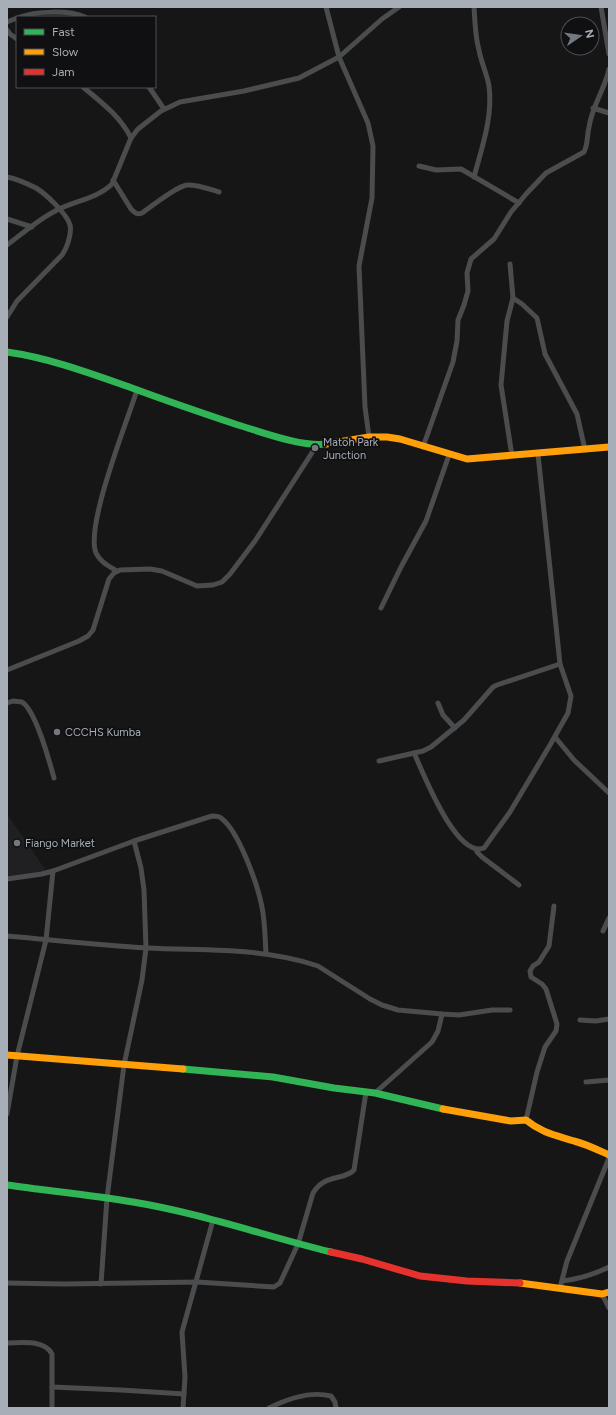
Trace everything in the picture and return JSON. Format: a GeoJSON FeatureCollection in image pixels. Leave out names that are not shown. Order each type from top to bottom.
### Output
{"type":"FeatureCollection","features":[{"type":"Feature","properties":{"kind":"street"},"geometry":{"type":"LineString","coordinates":[[326,7],[339,57],[368,123],[372,146],[372,198],[359,266],[365,407],[370,437]]}},
{"type":"Feature","properties":{"kind":"street"},"geometry":{"type":"LineString","coordinates":[[7,245],[59,209],[102,192],[108,187],[114,180],[132,138],[138,129],[164,110],[180,102],[299,78],[339,57],[390,9],[399,7]]}},
{"type":"Feature","properties":{"kind":"street"},"geometry":{"type":"LineString","coordinates":[[474,7],[476,40],[489,85],[490,100],[490,111],[484,140],[474,177]]}},
{"type":"Feature","properties":{"kind":"street"},"geometry":{"type":"LineString","coordinates":[[601,7],[609,54]]}},
{"type":"Feature","properties":{"kind":"street"},"geometry":{"type":"LineString","coordinates":[[24,16],[36,12],[71,12],[82,16]]}},
{"type":"Feature","properties":{"kind":"street"},"geometry":{"type":"LineString","coordinates":[[7,30],[16,38]]}},
{"type":"Feature","properties":{"kind":"street"},"geometry":{"type":"LineString","coordinates":[[423,447],[453,362],[458,341],[458,320],[468,291],[467,273],[471,259],[494,239],[511,212],[527,193],[551,170],[584,152],[586,149],[588,128],[593,108],[609,69]]}},
{"type":"Feature","properties":{"kind":"street"},"geometry":{"type":"LineString","coordinates":[[84,88],[114,113],[132,138]]}},
{"type":"Feature","properties":{"kind":"street"},"geometry":{"type":"LineString","coordinates":[[150,88],[164,110]]}},
{"type":"Feature","properties":{"kind":"street"},"geometry":{"type":"LineString","coordinates":[[593,108],[609,113]]}},
{"type":"Feature","properties":{"kind":"street"},"geometry":{"type":"LineString","coordinates":[[419,166],[436,170],[461,169],[519,203]]}},
{"type":"Feature","properties":{"kind":"street"},"geometry":{"type":"LineString","coordinates":[[7,177],[36,188],[44,194],[59,209],[70,224],[71,230],[65,251],[17,301],[7,317]]}},
{"type":"Feature","properties":{"kind":"street"},"geometry":{"type":"LineString","coordinates":[[114,180],[131,209],[134,213],[138,214],[142,213],[178,188],[185,185],[199,186],[219,192]]}},
{"type":"Feature","properties":{"kind":"street"},"geometry":{"type":"LineString","coordinates":[[7,219],[32,227]]}},
{"type":"Feature","properties":{"kind":"street"},"geometry":{"type":"LineString","coordinates":[[510,264],[513,298],[506,321],[501,385],[512,456]]}},
{"type":"Feature","properties":{"kind":"street"},"geometry":{"type":"LineString","coordinates":[[513,298],[537,318],[545,354],[577,414],[585,450]]}},
{"type":"Feature","properties":{"kind":"street"},"geometry":{"type":"LineString","coordinates":[[7,351],[90,373],[187,408],[266,434],[317,445],[370,437],[387,437],[400,439],[449,455],[467,459],[609,447]]}},
{"type":"Feature","properties":{"kind":"street"},"geometry":{"type":"LineString","coordinates":[[117,571],[104,564],[99,558],[94,546],[94,538],[102,493],[137,390]]}},
{"type":"Feature","properties":{"kind":"street"},"geometry":{"type":"LineString","coordinates":[[7,670],[88,636],[93,630],[109,579],[117,571],[134,568],[162,571],[198,586],[213,585],[222,582],[230,574],[255,541],[317,445]]}},
{"type":"Feature","properties":{"kind":"street"},"geometry":{"type":"LineString","coordinates":[[476,849],[484,848],[487,845],[510,812],[568,713],[571,696],[560,664],[538,454]]}},
{"type":"Feature","properties":{"kind":"street"},"geometry":{"type":"LineString","coordinates":[[381,608],[426,521],[449,455]]}},
{"type":"Feature","properties":{"kind":"street"},"geometry":{"type":"LineString","coordinates":[[378,761],[414,753],[431,747],[455,728],[493,687],[560,664]]}},
{"type":"Feature","properties":{"kind":"street"},"geometry":{"type":"LineString","coordinates":[[7,703],[13,701],[22,702],[30,710],[44,745],[54,778]]}},
{"type":"Feature","properties":{"kind":"street"},"geometry":{"type":"LineString","coordinates":[[438,703],[443,715],[455,728]]}},
{"type":"Feature","properties":{"kind":"street"},"geometry":{"type":"LineString","coordinates":[[555,737],[574,760],[609,793]]}},
{"type":"Feature","properties":{"kind":"street"},"geometry":{"type":"LineString","coordinates":[[414,753],[432,793],[456,835],[465,843],[476,849],[482,857],[519,885]]}},
{"type":"Feature","properties":{"kind":"street"},"geometry":{"type":"LineString","coordinates":[[7,879],[53,871],[134,841],[212,816],[221,817],[239,844],[257,888],[264,920],[266,954]]}},
{"type":"Feature","properties":{"kind":"street"},"geometry":{"type":"LineString","coordinates":[[101,1284],[107,1198],[124,1064],[142,980],[146,948],[144,890],[141,868],[134,841]]}},
{"type":"Feature","properties":{"kind":"street"},"geometry":{"type":"LineString","coordinates":[[7,1114],[17,1056],[46,940],[53,871]]}},
{"type":"Feature","properties":{"kind":"street"},"geometry":{"type":"LineString","coordinates":[[526,1120],[537,1072],[545,1047],[556,1031],[557,1024],[546,989],[542,984],[531,977],[530,972],[533,966],[539,962],[548,946],[554,906]]}},
{"type":"Feature","properties":{"kind":"street"},"geometry":{"type":"LineString","coordinates":[[603,931],[609,918]]}},
{"type":"Feature","properties":{"kind":"street"},"geometry":{"type":"LineString","coordinates":[[7,936],[146,948],[266,954],[318,966],[370,999],[398,1010],[459,1015],[492,1010],[510,1010]]}},
{"type":"Feature","properties":{"kind":"street"},"geometry":{"type":"LineString","coordinates":[[375,1093],[432,1042],[438,1031],[442,1014]]}},
{"type":"Feature","properties":{"kind":"street"},"geometry":{"type":"LineString","coordinates":[[580,1020],[596,1021],[609,1019]]}},
{"type":"Feature","properties":{"kind":"street"},"geometry":{"type":"LineString","coordinates":[[7,1055],[273,1077],[334,1088],[375,1093],[451,1111],[511,1121],[526,1120],[536,1128],[576,1141],[609,1155]]}},
{"type":"Feature","properties":{"kind":"street"},"geometry":{"type":"LineString","coordinates":[[586,1082],[609,1080]]}},
{"type":"Feature","properties":{"kind":"street"},"geometry":{"type":"LineString","coordinates":[[7,1283],[101,1284],[197,1282],[274,1287],[280,1283],[298,1244],[313,1193],[317,1186],[330,1179],[352,1173],[354,1170],[366,1092]]}},
{"type":"Feature","properties":{"kind":"street"},"geometry":{"type":"LineString","coordinates":[[561,1284],[567,1261],[609,1158]]}},
{"type":"Feature","properties":{"kind":"street"},"geometry":{"type":"LineString","coordinates":[[7,1185],[134,1202],[213,1220],[298,1244],[362,1259],[420,1276],[467,1282],[561,1284],[606,1293],[609,1308]]}},
{"type":"Feature","properties":{"kind":"street"},"geometry":{"type":"LineString","coordinates":[[183,1408],[185,1377],[182,1332],[213,1220]]}},
{"type":"Feature","properties":{"kind":"street"},"geometry":{"type":"LineString","coordinates":[[561,1284],[595,1274],[609,1267]]}},
{"type":"Feature","properties":{"kind":"street"},"geometry":{"type":"LineString","coordinates":[[7,1343],[35,1343],[49,1349],[52,1354],[52,1408]]}},
{"type":"Feature","properties":{"kind":"street"},"geometry":{"type":"LineString","coordinates":[[52,1387],[184,1394]]}},
{"type":"Feature","properties":{"kind":"street"},"geometry":{"type":"LineString","coordinates":[[269,1408],[280,1406],[298,1397],[323,1394],[331,1396],[335,1402],[336,1408]]}},
{"type":"Feature","properties":{"kind":"shaded area","name":"Fiango Market"},"geometry":{"type":"Polygon","coordinates":[[[7,814],[47,872],[7,877],[7,814]]]}},
{"type":"Feature","properties":{"kind":"traffic: fast"},"geometry":{"type":"LineString","coordinates":[[7,352],[39,358],[71,367],[270,435],[305,443],[326,444]]}},
{"type":"Feature","properties":{"kind":"traffic: fast"},"geometry":{"type":"LineString","coordinates":[[183,1069],[273,1077],[334,1088],[375,1093],[443,1109]]}},
{"type":"Feature","properties":{"kind":"traffic: fast"},"geometry":{"type":"LineString","coordinates":[[7,1185],[102,1197],[183,1212],[331,1252]]}},
{"type":"Feature","properties":{"kind":"traffic: slow"},"geometry":{"type":"LineString","coordinates":[[326,444],[369,437],[387,437],[400,439],[467,459],[609,447]]}},
{"type":"Feature","properties":{"kind":"traffic: slow"},"geometry":{"type":"LineString","coordinates":[[7,1055],[183,1069]]}},
{"type":"Feature","properties":{"kind":"traffic: slow"},"geometry":{"type":"LineString","coordinates":[[443,1109],[511,1121],[526,1120],[543,1131],[592,1147],[609,1155]]}},
{"type":"Feature","properties":{"kind":"traffic: slow"},"geometry":{"type":"LineString","coordinates":[[520,1283],[602,1294],[609,1292]]}},
{"type":"Feature","properties":{"kind":"traffic: jam"},"geometry":{"type":"LineString","coordinates":[[331,1252],[362,1259],[420,1276],[467,1281],[520,1283]]}},
{"type":"Feature","properties":{"kind":"place","name":"Matoh Park Junction"},"geometry":{"type":"Point","coordinates":[315,448]}},
{"type":"Feature","properties":{"kind":"place","name":"CCCHS Kumba"},"geometry":{"type":"Point","coordinates":[57,732]}},
{"type":"Feature","properties":{"kind":"place","name":"Fiango Market"},"geometry":{"type":"Point","coordinates":[17,843]}}]}
